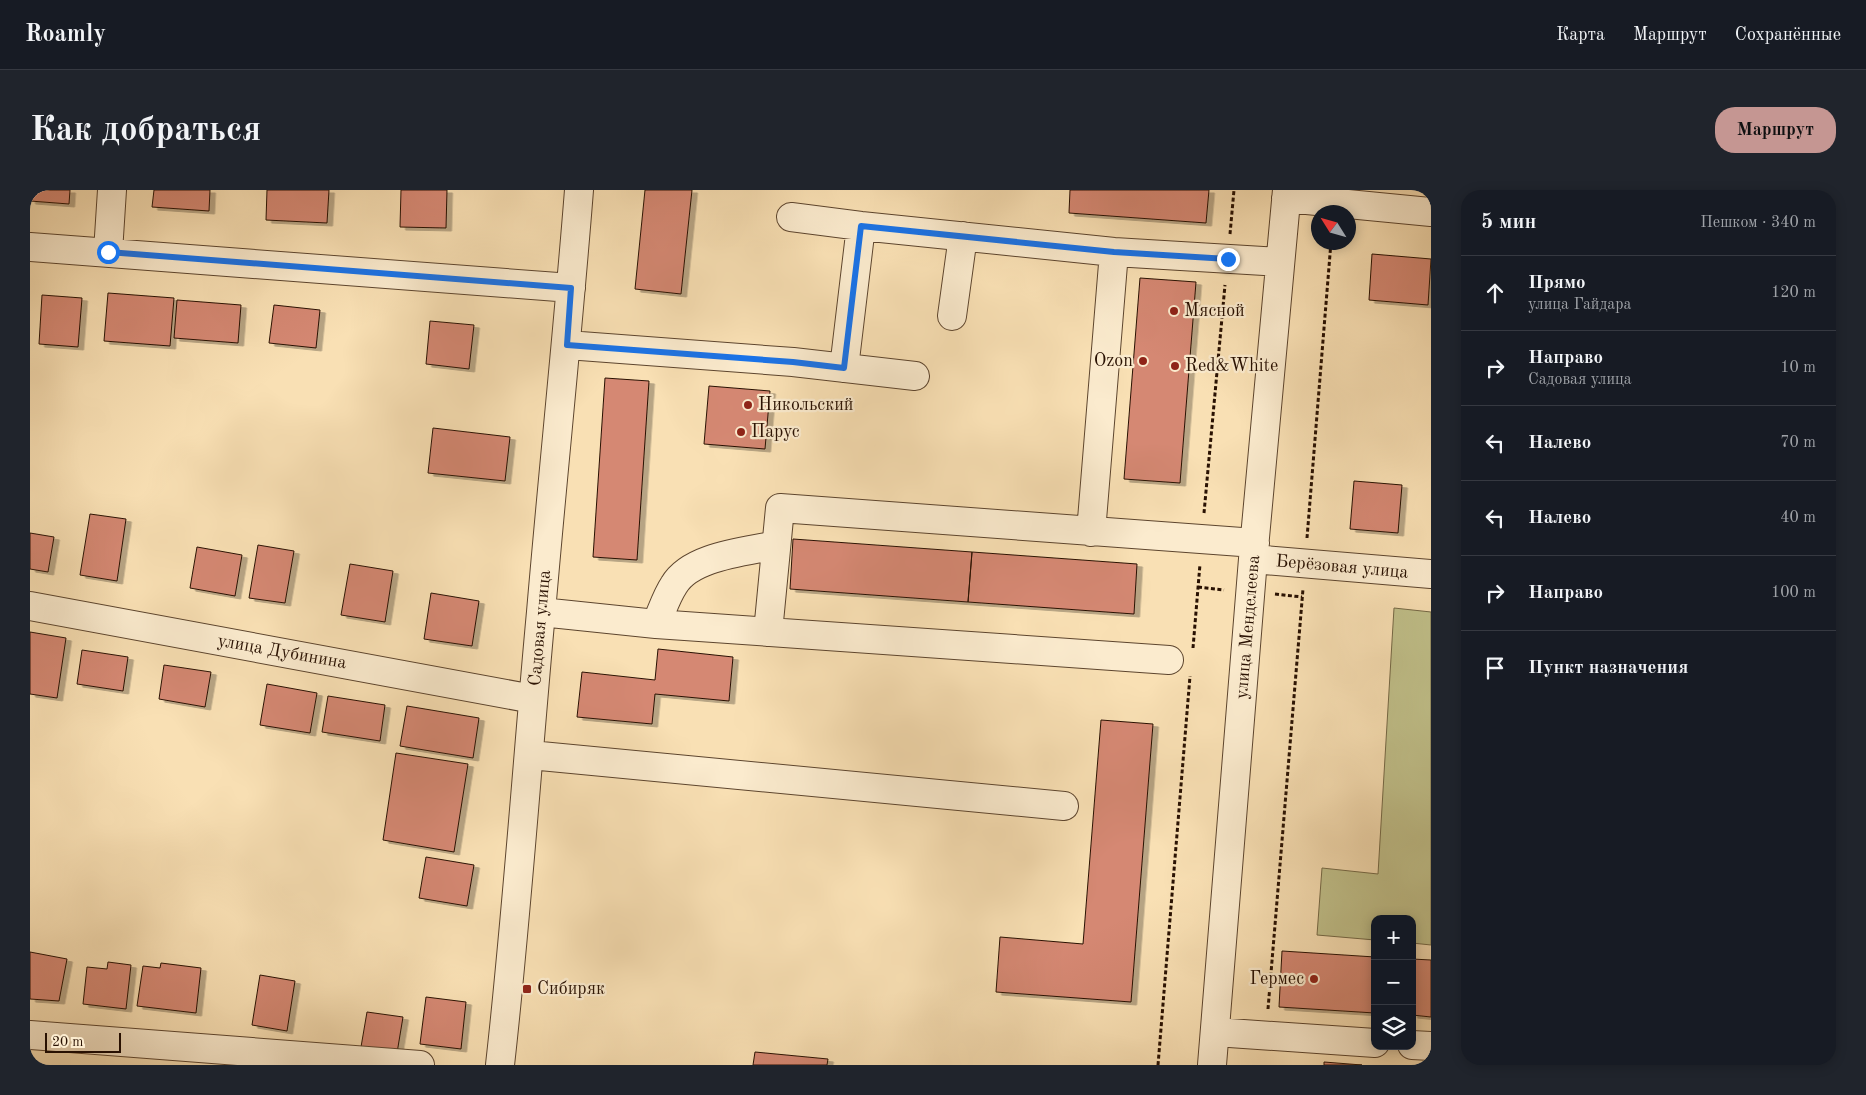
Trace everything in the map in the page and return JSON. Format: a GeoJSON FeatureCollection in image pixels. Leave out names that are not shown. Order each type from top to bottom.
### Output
{"type":"FeatureCollection","features":[{"type":"Feature","properties":{"kind":"street"},"geometry":{"type":"LineString","coordinates":[[108,252],[112,190]]}},
{"type":"Feature","properties":{"kind":"street","name":"Садовая улица"},"geometry":{"type":"LineString","coordinates":[[500,1065],[530,755],[533,699],[567,345],[579,190]]}},
{"type":"Feature","properties":{"kind":"street"},"geometry":{"type":"LineString","coordinates":[[1286,194],[1431,212]]}},
{"type":"Feature","properties":{"kind":"street","name":"улица Менделеева"},"geometry":{"type":"LineString","coordinates":[[1212,1065],[1254,551],[1286,194]]}},
{"type":"Feature","properties":{"kind":"street"},"geometry":{"type":"LineString","coordinates":[[792,217],[1114,252],[1280,262]]}},
{"type":"Feature","properties":{"kind":"street"},"geometry":{"type":"LineString","coordinates":[[844,368],[861,226]]}},
{"type":"Feature","properties":{"kind":"street"},"geometry":{"type":"LineString","coordinates":[[952,316],[963,236]]}},
{"type":"Feature","properties":{"kind":"street"},"geometry":{"type":"LineString","coordinates":[[30,247],[571,288]]}},
{"type":"Feature","properties":{"kind":"street"},"geometry":{"type":"LineString","coordinates":[[1091,532],[1114,252]]}},
{"type":"Feature","properties":{"kind":"street"},"geometry":{"type":"LineString","coordinates":[[567,345],[793,362],[915,376]]}},
{"type":"Feature","properties":{"kind":"street","name":"Берёзовая улица"},"geometry":{"type":"LineString","coordinates":[[776,545],[780,508],[1202,540],[1305,564],[1431,574]]}},
{"type":"Feature","properties":{"kind":"street"},"geometry":{"type":"LineString","coordinates":[[656,624],[674,584],[685,570],[701,562],[776,545],[768,632]]}},
{"type":"Feature","properties":{"kind":"street","name":"улица Дубинина"},"geometry":{"type":"LineString","coordinates":[[30,606],[533,699]]}},
{"type":"Feature","properties":{"kind":"street"},"geometry":{"type":"LineString","coordinates":[[541,612],[656,624],[1184,661]]}},
{"type":"Feature","properties":{"kind":"street"},"geometry":{"type":"LineString","coordinates":[[530,755],[1064,806]]}},
{"type":"Feature","properties":{"kind":"street"},"geometry":{"type":"LineString","coordinates":[[1215,1032],[1371,1043]]}},
{"type":"Feature","properties":{"kind":"street"},"geometry":{"type":"LineString","coordinates":[[30,1035],[420,1065]]}},
{"type":"Feature","properties":{"kind":"street"},"geometry":{"type":"LineString","coordinates":[[1416,1045],[1431,1046]]}},
{"type":"Feature","properties":{"kind":"path"},"geometry":{"type":"LineString","coordinates":[[1158,1065],[1184,661],[1202,540],[1234,190]]}},
{"type":"Feature","properties":{"kind":"path"},"geometry":{"type":"LineString","coordinates":[[1266,1036],[1330,250]]}},
{"type":"Feature","properties":{"kind":"green space"},"geometry":{"type":"Polygon","coordinates":[[[1394,608],[1431,612],[1431,945],[1416,943],[1416,915],[1371,915],[1371,940],[1317,935],[1322,868],[1378,874],[1394,608]]]}},
{"type":"Feature","properties":{"kind":"building"},"geometry":{"type":"Polygon","coordinates":[[[30,190],[70,190],[69,204],[30,201],[30,190]]]}},
{"type":"Feature","properties":{"kind":"building"},"geometry":{"type":"Polygon","coordinates":[[[154,190],[210,190],[209,211],[152,207],[154,190]]]}},
{"type":"Feature","properties":{"kind":"building"},"geometry":{"type":"Polygon","coordinates":[[[267,190],[329,190],[327,223],[266,220],[267,190]]]}},
{"type":"Feature","properties":{"kind":"building"},"geometry":{"type":"Polygon","coordinates":[[[401,190],[447,190],[446,228],[400,227],[401,190]]]}},
{"type":"Feature","properties":{"kind":"building"},"geometry":{"type":"Polygon","coordinates":[[[645,190],[692,190],[681,294],[635,289],[645,190]]]}},
{"type":"Feature","properties":{"kind":"building"},"geometry":{"type":"Polygon","coordinates":[[[1070,190],[1209,190],[1206,223],[1069,213],[1070,190]]]}},
{"type":"Feature","properties":{"kind":"building"},"geometry":{"type":"Polygon","coordinates":[[[1372,254],[1431,259],[1428,305],[1369,300],[1372,254]]]}},
{"type":"Feature","properties":{"kind":"building"},"geometry":{"type":"Polygon","coordinates":[[[1140,278],[1196,282],[1180,483],[1124,479],[1140,278]]]}},
{"type":"Feature","properties":{"kind":"building"},"geometry":{"type":"Polygon","coordinates":[[[108,293],[174,298],[170,346],[104,341],[108,293]]]}},
{"type":"Feature","properties":{"kind":"building"},"geometry":{"type":"Polygon","coordinates":[[[42,295],[82,298],[78,347],[39,344],[42,295]]]}},
{"type":"Feature","properties":{"kind":"building"},"geometry":{"type":"Polygon","coordinates":[[[177,300],[241,305],[238,343],[174,338],[177,300]]]}},
{"type":"Feature","properties":{"kind":"building"},"geometry":{"type":"Polygon","coordinates":[[[274,305],[320,310],[316,348],[269,343],[274,305]]]}},
{"type":"Feature","properties":{"kind":"building"},"geometry":{"type":"Polygon","coordinates":[[[430,321],[474,325],[469,369],[426,364],[430,321]]]}},
{"type":"Feature","properties":{"kind":"building"},"geometry":{"type":"Polygon","coordinates":[[[605,378],[649,381],[637,560],[593,557],[605,378]]]}},
{"type":"Feature","properties":{"kind":"building"},"geometry":{"type":"Polygon","coordinates":[[[709,386],[770,391],[765,449],[704,444],[709,386]]]}},
{"type":"Feature","properties":{"kind":"building"},"geometry":{"type":"Polygon","coordinates":[[[433,428],[510,437],[505,481],[428,473],[433,428]]]}},
{"type":"Feature","properties":{"kind":"building"},"geometry":{"type":"Polygon","coordinates":[[[1354,481],[1402,485],[1398,533],[1350,529],[1354,481]]]}},
{"type":"Feature","properties":{"kind":"building"},"geometry":{"type":"Polygon","coordinates":[[[90,514],[126,519],[117,581],[80,575],[90,514]]]}},
{"type":"Feature","properties":{"kind":"building"},"geometry":{"type":"Polygon","coordinates":[[[30,533],[54,537],[48,572],[30,569],[30,533]]]}},
{"type":"Feature","properties":{"kind":"building"},"geometry":{"type":"Polygon","coordinates":[[[793,539],[972,552],[968,602],[790,589],[793,539]]]}},
{"type":"Feature","properties":{"kind":"building"},"geometry":{"type":"Polygon","coordinates":[[[258,545],[294,551],[285,603],[249,598],[258,545]]]}},
{"type":"Feature","properties":{"kind":"building"},"geometry":{"type":"Polygon","coordinates":[[[197,547],[242,555],[235,596],[190,588],[197,547]]]}},
{"type":"Feature","properties":{"kind":"building"},"geometry":{"type":"Polygon","coordinates":[[[972,552],[1137,564],[1134,614],[968,602],[972,552]]]}},
{"type":"Feature","properties":{"kind":"building"},"geometry":{"type":"Polygon","coordinates":[[[350,564],[393,571],[385,622],[341,615],[350,564]]]}},
{"type":"Feature","properties":{"kind":"building"},"geometry":{"type":"Polygon","coordinates":[[[431,593],[479,601],[472,646],[424,639],[431,593]]]}},
{"type":"Feature","properties":{"kind":"building"},"geometry":{"type":"Polygon","coordinates":[[[30,632],[66,638],[57,698],[30,694],[30,632]]]}},
{"type":"Feature","properties":{"kind":"building"},"geometry":{"type":"Polygon","coordinates":[[[658,649],[733,657],[729,701],[655,694],[652,724],[577,717],[582,672],[655,680],[658,649]]]}},
{"type":"Feature","properties":{"kind":"building"},"geometry":{"type":"Polygon","coordinates":[[[82,650],[128,657],[123,691],[77,684],[82,650]]]}},
{"type":"Feature","properties":{"kind":"building"},"geometry":{"type":"Polygon","coordinates":[[[164,665],[211,672],[205,707],[159,699],[164,665]]]}},
{"type":"Feature","properties":{"kind":"building"},"geometry":{"type":"Polygon","coordinates":[[[267,684],[317,693],[310,733],[260,725],[267,684]]]}},
{"type":"Feature","properties":{"kind":"building"},"geometry":{"type":"Polygon","coordinates":[[[328,696],[385,705],[380,741],[322,732],[328,696]]]}},
{"type":"Feature","properties":{"kind":"building"},"geometry":{"type":"Polygon","coordinates":[[[407,706],[479,718],[473,758],[400,746],[407,706]]]}},
{"type":"Feature","properties":{"kind":"building"},"geometry":{"type":"Polygon","coordinates":[[[1101,720],[1153,724],[1131,1002],[996,992],[1000,937],[1083,944],[1101,720]]]}},
{"type":"Feature","properties":{"kind":"building"},"geometry":{"type":"Polygon","coordinates":[[[396,753],[468,764],[454,852],[383,840],[396,753]]]}},
{"type":"Feature","properties":{"kind":"building"},"geometry":{"type":"Polygon","coordinates":[[[426,857],[474,865],[467,906],[419,898],[426,857]]]}},
{"type":"Feature","properties":{"kind":"building"},"geometry":{"type":"Polygon","coordinates":[[[1282,951],[1371,957],[1371,1013],[1279,1007],[1282,951]]]}},
{"type":"Feature","properties":{"kind":"building"},"geometry":{"type":"Polygon","coordinates":[[[30,952],[67,959],[59,1001],[30,999],[30,952]]]}},
{"type":"Feature","properties":{"kind":"building"},"geometry":{"type":"Polygon","coordinates":[[[1416,959],[1431,960],[1431,1017],[1416,1015],[1416,959]]]}},
{"type":"Feature","properties":{"kind":"building"},"geometry":{"type":"Polygon","coordinates":[[[108,962],[131,965],[126,1009],[83,1004],[87,967],[107,969],[108,962]]]}},
{"type":"Feature","properties":{"kind":"building"},"geometry":{"type":"Polygon","coordinates":[[[161,963],[201,968],[196,1013],[137,1006],[143,966],[160,968],[161,963]]]}},
{"type":"Feature","properties":{"kind":"building"},"geometry":{"type":"Polygon","coordinates":[[[260,975],[295,981],[287,1031],[252,1025],[260,975]]]}},
{"type":"Feature","properties":{"kind":"building"},"geometry":{"type":"Polygon","coordinates":[[[426,997],[466,1002],[461,1049],[420,1044],[426,997]]]}},
{"type":"Feature","properties":{"kind":"building"},"geometry":{"type":"Polygon","coordinates":[[[367,1012],[403,1017],[397,1053],[361,1047],[367,1012]]]}},
{"type":"Feature","properties":{"kind":"building"},"geometry":{"type":"Polygon","coordinates":[[[755,1052],[828,1059],[827,1065],[753,1065],[755,1052]]]}},
{"type":"Feature","properties":{"kind":"building"},"geometry":{"type":"Polygon","coordinates":[[[1324,1062],[1362,1065],[1324,1065],[1324,1062]]]}},
{"type":"Feature","properties":{"kind":"place","name":"Мясной"},"geometry":{"type":"Point","coordinates":[1174,311]}},
{"type":"Feature","properties":{"kind":"place","name":"Ozon"},"geometry":{"type":"Point","coordinates":[1143,361]}},
{"type":"Feature","properties":{"kind":"place","name":"Red&White"},"geometry":{"type":"Point","coordinates":[1175,366]}},
{"type":"Feature","properties":{"kind":"place","name":"Никольский"},"geometry":{"type":"Point","coordinates":[748,405]}},
{"type":"Feature","properties":{"kind":"place","name":"Парус"},"geometry":{"type":"Point","coordinates":[741,432]}},
{"type":"Feature","properties":{"kind":"place","name":"Гермес"},"geometry":{"type":"Point","coordinates":[1314,979]}},
{"type":"Feature","properties":{"kind":"place","name":"Сибиряк"},"geometry":{"type":"Point","coordinates":[527,989]}},
{"type":"Feature","properties":{"kind":"route"},"geometry":{"type":"LineString","coordinates":[[108,252],[571,288],[567,345],[793,362],[844,368],[861,226],[1114,252],[1228,259]]}}]}
